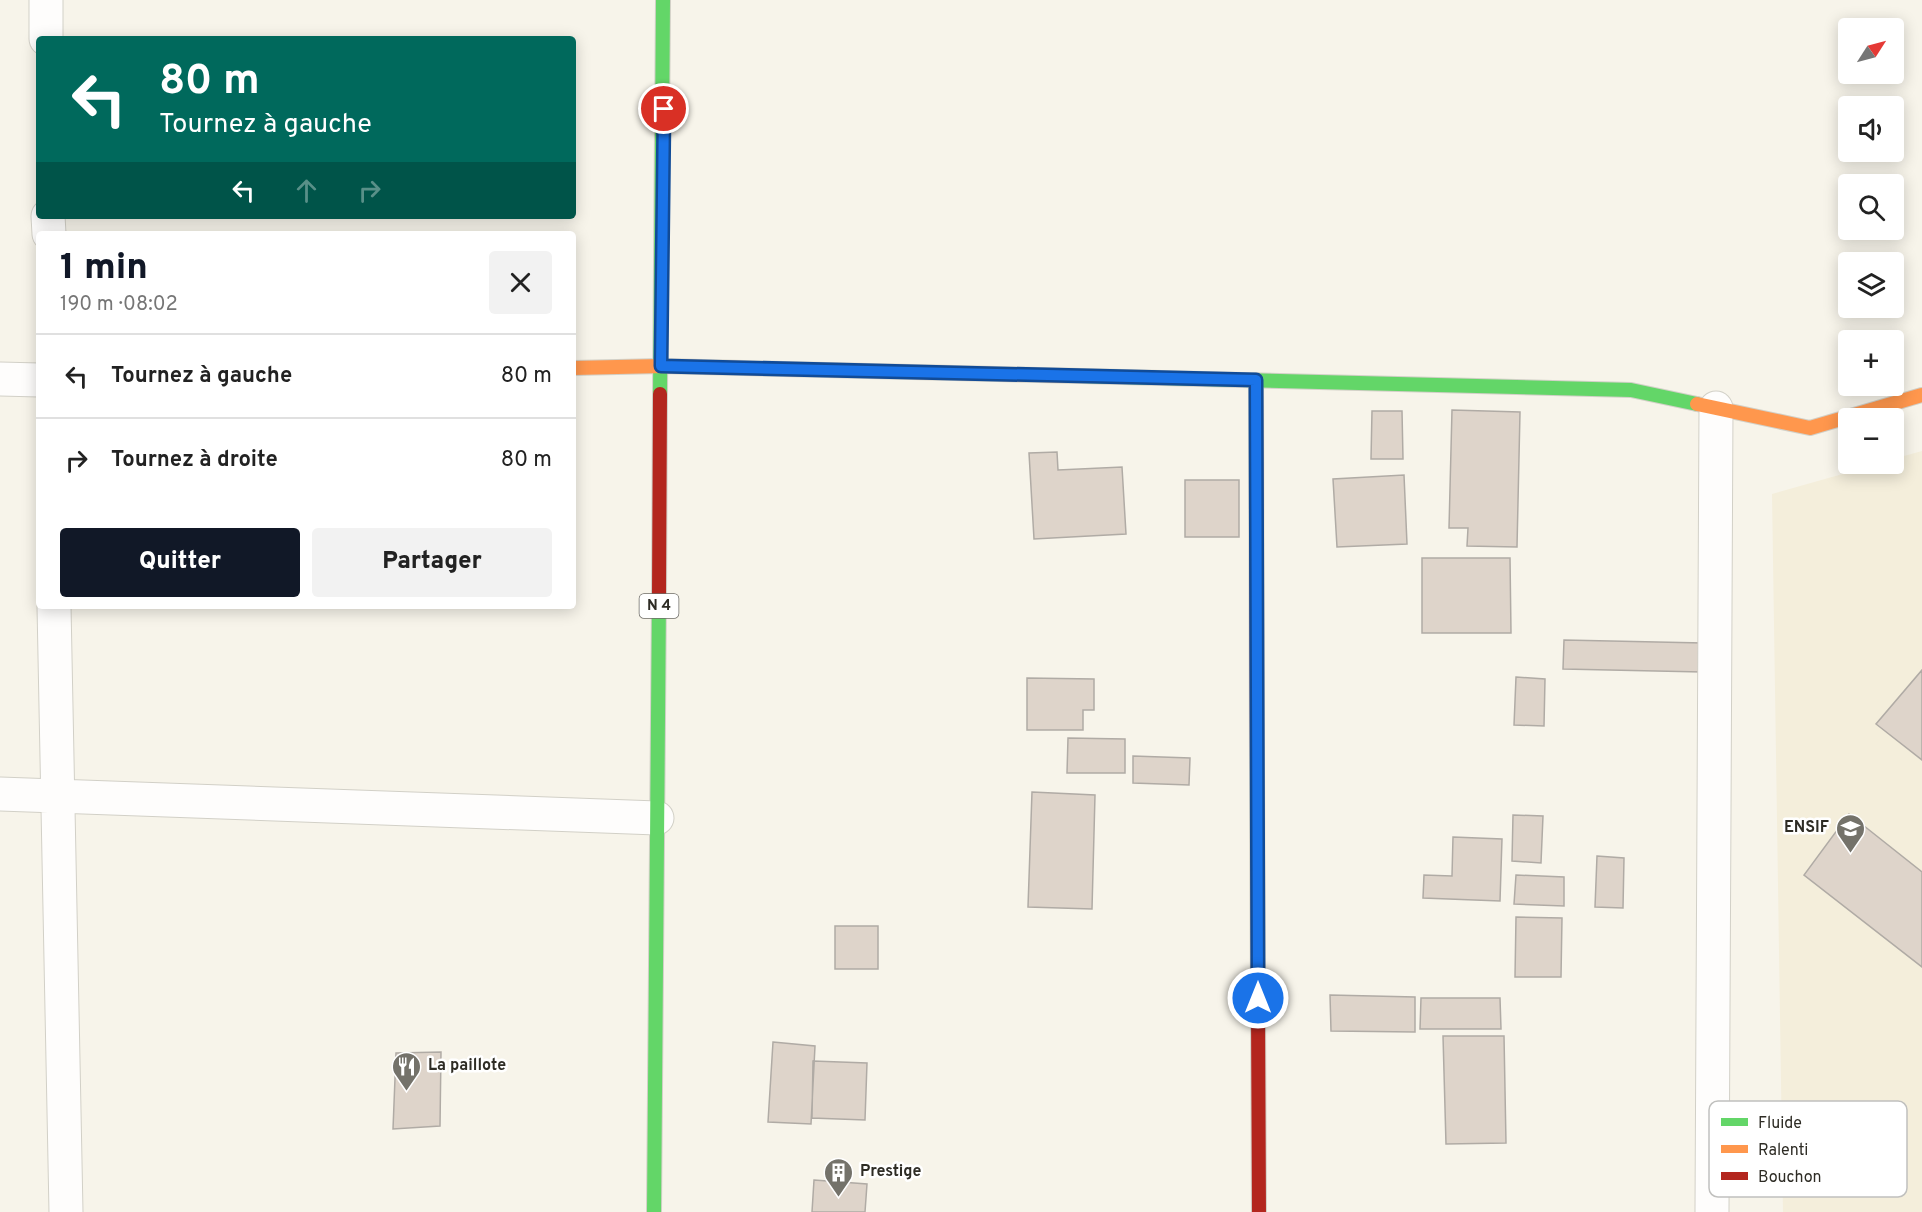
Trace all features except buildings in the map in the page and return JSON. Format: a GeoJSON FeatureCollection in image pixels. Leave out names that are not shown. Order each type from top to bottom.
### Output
{"type":"FeatureCollection","features":[{"type":"Feature","properties":{"kind":"main road","name":"N 4"},"geometry":{"type":"LineString","coordinates":[[654,1212],[663,0]]}},
{"type":"Feature","properties":{"kind":"main road"},"geometry":{"type":"LineString","coordinates":[[576,368],[661,366],[1631,390],[1810,428],[1922,395]]}},
{"type":"Feature","properties":{"kind":"main road"},"geometry":{"type":"LineString","coordinates":[[1256,380],[1259,1212]]}},
{"type":"Feature","properties":{"kind":"street"},"geometry":{"type":"LineString","coordinates":[[46,0],[46,36]]}},
{"type":"Feature","properties":{"kind":"street"},"geometry":{"type":"LineString","coordinates":[[0,379],[36,380]]}},
{"type":"Feature","properties":{"kind":"street"},"geometry":{"type":"LineString","coordinates":[[1713,1101],[1716,408]]}},
{"type":"Feature","properties":{"kind":"street"},"geometry":{"type":"LineString","coordinates":[[54,609],[66,1212]]}},
{"type":"Feature","properties":{"kind":"street"},"geometry":{"type":"LineString","coordinates":[[0,794],[657,818]]}},
{"type":"Feature","properties":{"kind":"street"},"geometry":{"type":"LineString","coordinates":[[1712,1197],[1712,1212]]}},
{"type":"Feature","properties":{"kind":"shaded area","name":"ENSIF"},"geometry":{"type":"Polygon","coordinates":[[[1922,451],[1922,1212],[1783,1212],[1783,1197],[1907,1197],[1907,1101],[1781,1101],[1772,494],[1843,474],[1904,474],[1904,456],[1922,451]]]}},
{"type":"Feature","properties":{"kind":"traffic: fast"},"geometry":{"type":"LineString","coordinates":[[660,394],[663,0]]}},
{"type":"Feature","properties":{"kind":"traffic: fast"},"geometry":{"type":"LineString","coordinates":[[1082,376],[1631,390],[1697,404]]}},
{"type":"Feature","properties":{"kind":"traffic: fast"},"geometry":{"type":"LineString","coordinates":[[654,1212],[659,595]]}},
{"type":"Feature","properties":{"kind":"traffic: slow"},"geometry":{"type":"LineString","coordinates":[[576,368],[661,366],[1082,376]]}},
{"type":"Feature","properties":{"kind":"traffic: slow"},"geometry":{"type":"LineString","coordinates":[[1697,404],[1810,428],[1922,395]]}},
{"type":"Feature","properties":{"kind":"traffic: slow"},"geometry":{"type":"LineString","coordinates":[[1257,771],[1258,1009]]}},
{"type":"Feature","properties":{"kind":"traffic: jam"},"geometry":{"type":"LineString","coordinates":[[1256,380],[1257,771]]}},
{"type":"Feature","properties":{"kind":"traffic: jam"},"geometry":{"type":"LineString","coordinates":[[659,595],[660,394]]}},
{"type":"Feature","properties":{"kind":"traffic: jam"},"geometry":{"type":"LineString","coordinates":[[1258,1009],[1259,1212]]}},
{"type":"Feature","properties":{"kind":"place","name":"ENSIF"},"geometry":{"type":"Point","coordinates":[1850,854]}},
{"type":"Feature","properties":{"kind":"place","name":"La paillote"},"geometry":{"type":"Point","coordinates":[407,1092]}},
{"type":"Feature","properties":{"kind":"place","name":"Prestige"},"geometry":{"type":"Point","coordinates":[839,1198]}},
{"type":"Feature","properties":{"kind":"route"},"geometry":{"type":"LineString","coordinates":[[664,109],[661,366],[1256,380],[1258,998]]}}]}
